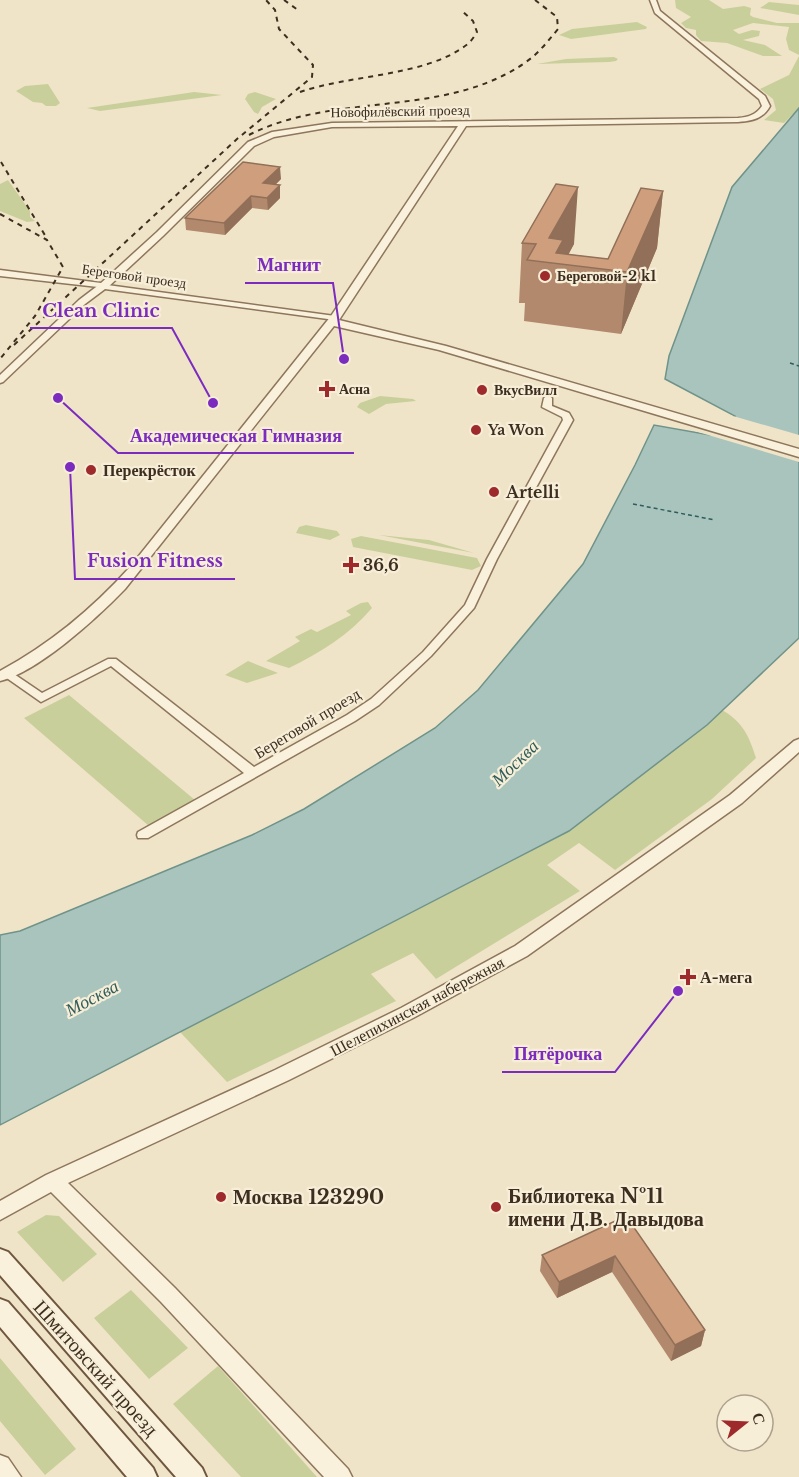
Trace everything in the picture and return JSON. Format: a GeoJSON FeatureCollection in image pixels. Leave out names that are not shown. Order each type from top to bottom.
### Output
{"type":"FeatureCollection","features":[{"type":"Feature","properties":{"kind":"main road","name":"Шмитовский проезд"},"geometry":{"type":"LineString","coordinates":[[0,1260],[193,1477]]}},
{"type":"Feature","properties":{"kind":"main road","name":"Шмитовский проезд"},"geometry":{"type":"LineString","coordinates":[[0,1310],[144,1477]]}},
{"type":"Feature","properties":{"kind":"street","name":"Новофилёвский проезд"},"geometry":{"type":"LineString","coordinates":[[103,286],[160,234],[251,144],[272,135],[332,125],[729,120],[758,116],[766,106],[762,98],[663,17],[654,8],[653,0]]}},
{"type":"Feature","properties":{"kind":"street"},"geometry":{"type":"LineString","coordinates":[[254,774],[112,661],[41,698],[3,676],[55,645],[83,624],[110,599],[334,319],[464,123]]}},
{"type":"Feature","properties":{"kind":"street","name":"Береговой проезд"},"geometry":{"type":"LineString","coordinates":[[0,273],[334,319]]}},
{"type":"Feature","properties":{"kind":"street"},"geometry":{"type":"LineString","coordinates":[[0,380],[81,302],[103,286]]}},
{"type":"Feature","properties":{"kind":"street"},"geometry":{"type":"LineString","coordinates":[[334,319],[799,444]]}},
{"type":"Feature","properties":{"kind":"street"},"geometry":{"type":"LineString","coordinates":[[572,382],[799,453]]}},
{"type":"Feature","properties":{"kind":"street","name":"Береговой проезд"},"geometry":{"type":"LineString","coordinates":[[143,835],[327,733],[375,702],[427,654],[470,606],[492,559],[568,420],[566,415],[546,406],[548,398]]}},
{"type":"Feature","properties":{"kind":"street","name":"Шелепихинская набережная"},"geometry":{"type":"LineString","coordinates":[[0,1211],[53,1181],[407,1014],[521,951],[736,799],[799,744]]}},
{"type":"Feature","properties":{"kind":"street"},"geometry":{"type":"LineString","coordinates":[[53,1181],[168,1295],[340,1477]]}},
{"type":"Feature","properties":{"kind":"street"},"geometry":{"type":"LineString","coordinates":[[0,1466],[9,1477]]}},
{"type":"Feature","properties":{"kind":"green space"},"geometry":{"type":"Polygon","coordinates":[[[675,0],[709,0],[723,9],[744,6],[751,8],[750,15],[753,17],[777,23],[799,23],[799,55],[789,50],[786,39],[789,27],[753,23],[733,30],[739,34],[752,30],[760,31],[759,36],[743,40],[765,45],[782,56],[763,56],[727,43],[701,41],[696,35],[696,30],[686,28],[681,23],[691,17],[676,8],[675,0]]]}},
{"type":"Feature","properties":{"kind":"green space"},"geometry":{"type":"Polygon","coordinates":[[[769,2],[799,5],[799,15],[760,8],[769,2]]]}},
{"type":"Feature","properties":{"kind":"green space"},"geometry":{"type":"Polygon","coordinates":[[[637,22],[647,27],[646,29],[571,39],[559,35],[572,29],[637,22]]]}},
{"type":"Feature","properties":{"kind":"green space"},"geometry":{"type":"Polygon","coordinates":[[[799,56],[799,108],[784,123],[764,120],[776,110],[773,99],[760,89],[789,75],[799,56]]]}},
{"type":"Feature","properties":{"kind":"green space"},"geometry":{"type":"Polygon","coordinates":[[[614,57],[618,59],[609,62],[537,64],[566,59],[614,57]]]}},
{"type":"Feature","properties":{"kind":"green space"},"geometry":{"type":"Polygon","coordinates":[[[48,84],[60,103],[56,106],[33,102],[16,91],[25,86],[48,84]]]}},
{"type":"Feature","properties":{"kind":"green space"},"geometry":{"type":"Polygon","coordinates":[[[194,92],[222,95],[100,111],[87,108],[194,92]]]}},
{"type":"Feature","properties":{"kind":"green space"},"geometry":{"type":"Polygon","coordinates":[[[255,92],[276,99],[262,107],[258,114],[245,99],[248,94],[255,92]]]}},
{"type":"Feature","properties":{"kind":"green space"},"geometry":{"type":"Polygon","coordinates":[[[8,180],[30,211],[30,217],[35,221],[27,222],[0,211],[0,184],[8,180]]]}},
{"type":"Feature","properties":{"kind":"green space"},"geometry":{"type":"Polygon","coordinates":[[[380,396],[416,401],[386,404],[369,414],[357,407],[360,403],[380,396]]]}},
{"type":"Feature","properties":{"kind":"green space"},"geometry":{"type":"Polygon","coordinates":[[[306,525],[337,531],[340,535],[330,540],[296,533],[299,527],[306,525]]]}},
{"type":"Feature","properties":{"kind":"green space"},"geometry":{"type":"Polygon","coordinates":[[[379,535],[429,540],[474,553],[379,535]]]}},
{"type":"Feature","properties":{"kind":"green space"},"geometry":{"type":"Polygon","coordinates":[[[361,536],[477,558],[481,566],[472,570],[353,547],[351,539],[361,536]]]}},
{"type":"Feature","properties":{"kind":"green space"},"geometry":{"type":"Polygon","coordinates":[[[368,602],[372,608],[363,618],[344,635],[312,656],[289,668],[266,661],[300,641],[295,637],[311,629],[317,632],[351,615],[346,611],[368,602]]]}},
{"type":"Feature","properties":{"kind":"green space"},"geometry":{"type":"Polygon","coordinates":[[[248,661],[278,673],[247,683],[225,675],[248,661]]]}},
{"type":"Feature","properties":{"kind":"green space"},"geometry":{"type":"Polygon","coordinates":[[[69,695],[195,800],[149,826],[24,718],[69,695]]]}},
{"type":"Feature","properties":{"kind":"green space"},"geometry":{"type":"Polygon","coordinates":[[[722,710],[735,719],[744,730],[756,758],[712,799],[615,870],[579,843],[547,865],[580,891],[436,979],[413,953],[371,974],[396,1001],[227,1082],[180,1032],[569,831],[722,710]]]}},
{"type":"Feature","properties":{"kind":"green space"},"geometry":{"type":"Polygon","coordinates":[[[46,1215],[59,1216],[97,1254],[63,1282],[17,1232],[46,1215]]]}},
{"type":"Feature","properties":{"kind":"green space"},"geometry":{"type":"Polygon","coordinates":[[[131,1290],[188,1348],[149,1379],[94,1318],[131,1290]]]}},
{"type":"Feature","properties":{"kind":"green space"},"geometry":{"type":"Polygon","coordinates":[[[0,1358],[76,1449],[45,1475],[0,1421],[0,1358]]]}},
{"type":"Feature","properties":{"kind":"green space"},"geometry":{"type":"Polygon","coordinates":[[[218,1366],[317,1477],[241,1477],[173,1404],[218,1366]]]}},
{"type":"Feature","properties":{"kind":"water","name":"Москва"},"geometry":{"type":"Polygon","coordinates":[[[799,108],[799,638],[707,725],[569,831],[0,1125],[0,935],[20,931],[252,835],[304,809],[435,728],[478,690],[583,564],[654,425],[710,435],[735,416],[665,379],[669,356],[732,187],[799,108]]]}},
{"type":"Feature","properties":{"kind":"pier"},"geometry":{"type":"Polygon","coordinates":[[[726,414],[799,435],[799,462],[681,427],[710,432],[730,416],[726,414]]]}},
{"type":"Feature","properties":{"kind":"building"},"geometry":{"type":"Polygon","coordinates":[[[243,162],[280,167],[263,183],[280,185],[267,198],[251,196],[224,223],[185,218],[243,162]]]}},
{"type":"Feature","properties":{"kind":"building"},"geometry":{"type":"Polygon","coordinates":[[[556,184],[578,187],[549,238],[563,240],[556,253],[608,259],[641,188],[663,191],[627,272],[527,260],[536,244],[522,243],[556,184]]]}},
{"type":"Feature","properties":{"kind":"building"},"geometry":{"type":"Polygon","coordinates":[[[626,1216],[705,1330],[675,1345],[615,1256],[559,1282],[542,1255],[626,1216]]]}},
{"type":"Feature","properties":{"kind":"ferry route"},"geometry":{"type":"LineString","coordinates":[[790,363],[799,366]]}},
{"type":"Feature","properties":{"kind":"ferry route"},"geometry":{"type":"LineString","coordinates":[[633,504],[715,520]]}},
{"type":"Feature","properties":{"kind":"railway"},"geometry":{"type":"LineString","coordinates":[[14,345],[237,139],[312,77],[313,65],[279,29],[275,10],[266,0]]}},
{"type":"Feature","properties":{"kind":"railway"},"geometry":{"type":"LineString","coordinates":[[284,0],[298,10]]}},
{"type":"Feature","properties":{"kind":"railway"},"geometry":{"type":"LineString","coordinates":[[249,135],[282,122],[317,113],[425,99],[461,91],[494,80],[526,62],[558,29],[557,17],[535,0]]}},
{"type":"Feature","properties":{"kind":"railway"},"geometry":{"type":"LineString","coordinates":[[300,92],[408,69],[448,56],[467,45],[477,32],[473,21],[461,10]]}},
{"type":"Feature","properties":{"kind":"railway"},"geometry":{"type":"LineString","coordinates":[[1,162],[46,237]]}},
{"type":"Feature","properties":{"kind":"railway"},"geometry":{"type":"LineString","coordinates":[[0,214],[47,240],[63,267],[35,316],[0,359]]}},
{"type":"Feature","properties":{"kind":"place","name":"Береговой-2 k1"},"geometry":{"type":"Point","coordinates":[545,276]}},
{"type":"Feature","properties":{"kind":"place","name":"Магнит"},"geometry":{"type":"Point","coordinates":[344,359]}},
{"type":"Feature","properties":{"kind":"place","name":"Асна"},"geometry":{"type":"Point","coordinates":[327,389]}},
{"type":"Feature","properties":{"kind":"place","name":"ВкусВилл"},"geometry":{"type":"Point","coordinates":[482,390]}},
{"type":"Feature","properties":{"kind":"place","name":"Академическая Гимназия"},"geometry":{"type":"Point","coordinates":[58,398]}},
{"type":"Feature","properties":{"kind":"place","name":"Clean Clinic"},"geometry":{"type":"Point","coordinates":[213,403]}},
{"type":"Feature","properties":{"kind":"place","name":"Ya Won"},"geometry":{"type":"Point","coordinates":[476,430]}},
{"type":"Feature","properties":{"kind":"place","name":"Fusion Fitness"},"geometry":{"type":"Point","coordinates":[70,467]}},
{"type":"Feature","properties":{"kind":"place","name":"Перекрёсток"},"geometry":{"type":"Point","coordinates":[91,470]}},
{"type":"Feature","properties":{"kind":"place","name":"Artelli"},"geometry":{"type":"Point","coordinates":[494,492]}},
{"type":"Feature","properties":{"kind":"place","name":"36,6"},"geometry":{"type":"Point","coordinates":[351,565]}},
{"type":"Feature","properties":{"kind":"place","name":"А-мега"},"geometry":{"type":"Point","coordinates":[688,977]}},
{"type":"Feature","properties":{"kind":"place","name":"Пятёрочка"},"geometry":{"type":"Point","coordinates":[678,991]}},
{"type":"Feature","properties":{"kind":"place","name":"Москва 123290"},"geometry":{"type":"Point","coordinates":[221,1197]}},
{"type":"Feature","properties":{"kind":"place","name":"Библиотека №11 имени Д.В. Давыдова"},"geometry":{"type":"Point","coordinates":[496,1207]}}]}
